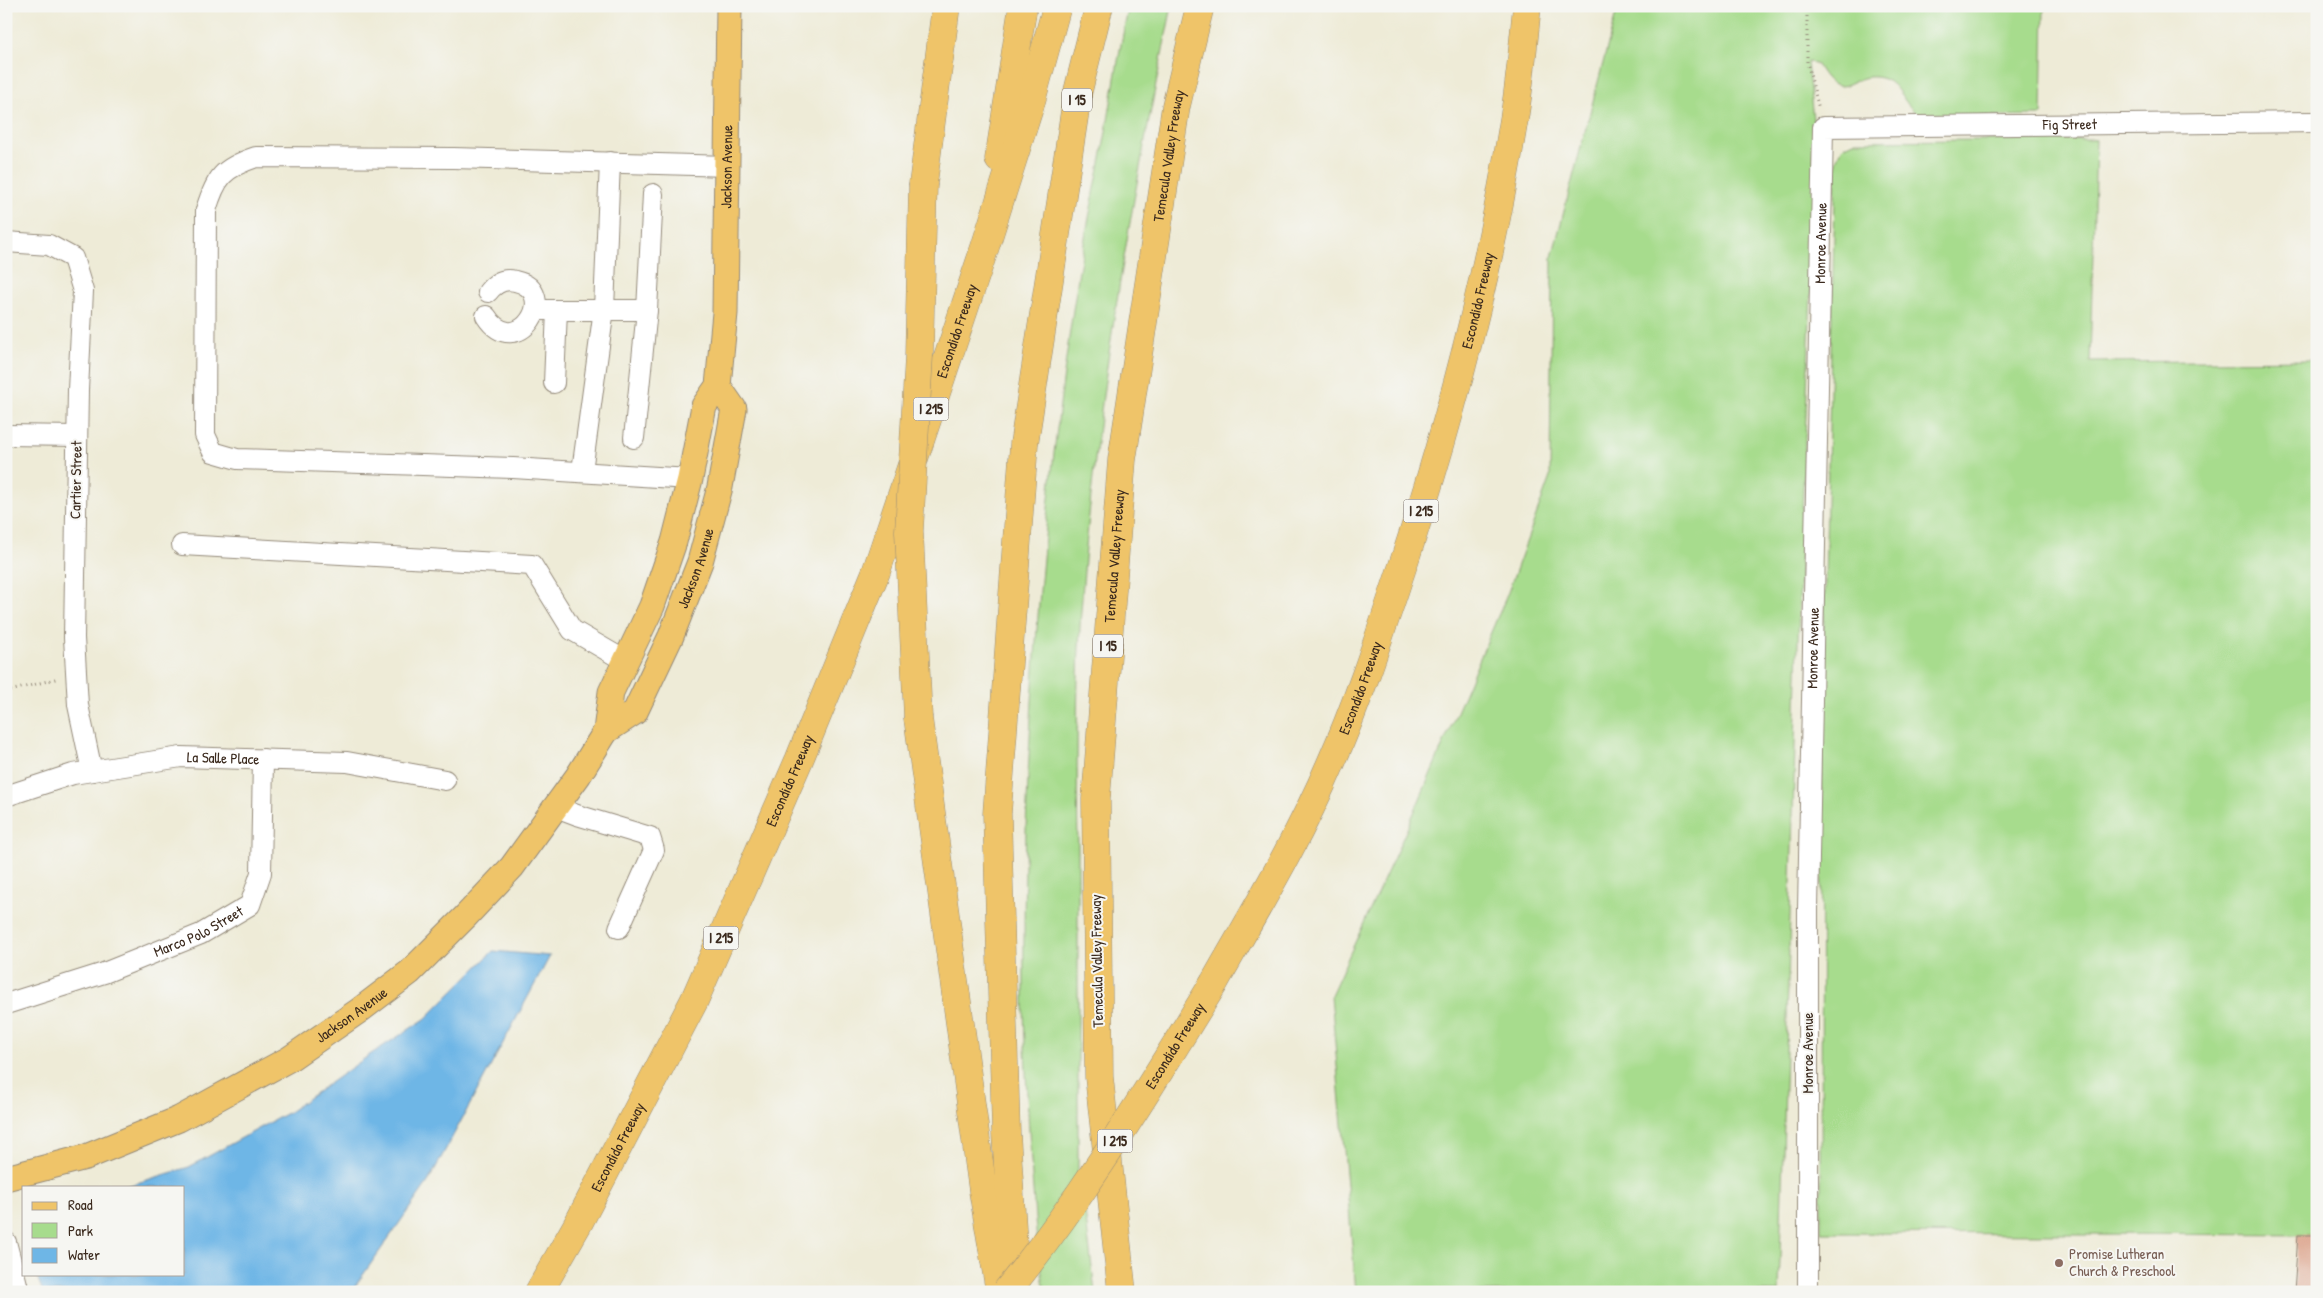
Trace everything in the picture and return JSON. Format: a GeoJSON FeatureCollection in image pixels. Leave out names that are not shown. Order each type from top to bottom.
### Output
{"type":"FeatureCollection","features":[{"type":"Feature","properties":{"kind":"highway"},"geometry":{"type":"LineString","coordinates":[[946,6],[923,184],[919,355],[909,531],[918,718],[983,1191],[1000,1292]]}},
{"type":"Feature","properties":{"kind":"highway"},"geometry":{"type":"LineString","coordinates":[[985,247],[1023,6]]}},
{"type":"Feature","properties":{"kind":"highway"},"geometry":{"type":"LineString","coordinates":[[985,247],[1030,105],[1057,6]]}},
{"type":"Feature","properties":{"kind":"highway","name":"I 15"},"geometry":{"type":"LineString","coordinates":[[1016,1292],[1006,1133],[997,814],[1024,444],[1078,92],[1099,6]]}},
{"type":"Feature","properties":{"kind":"highway","name":"Temecula Valley Freeway"},"geometry":{"type":"LineString","coordinates":[[1122,1292],[1099,1077],[1096,799],[1122,460],[1176,106],[1200,6]]}},
{"type":"Feature","properties":{"kind":"highway","name":"Escondido Freeway"},"geometry":{"type":"LineString","coordinates":[[1006,1292],[1035,1257],[1088,1185],[1214,983],[1296,836],[1330,765],[1366,677],[1450,414],[1496,216],[1513,124],[1527,6]]}},
{"type":"Feature","properties":{"kind":"highway","name":"Escondido Freeway"},"geometry":{"type":"LineString","coordinates":[[539,1292],[579,1222],[694,1001],[799,760],[876,572],[985,247]]}},
{"type":"Feature","properties":{"kind":"main road","name":"Jackson Avenue"},"geometry":{"type":"LineString","coordinates":[[606,731],[611,692],[627,662],[652,606],[674,542],[690,479],[704,406],[718,386],[725,313],[729,6]]}},
{"type":"Feature","properties":{"kind":"main road","name":"Jackson Avenue"},"geometry":{"type":"LineString","coordinates":[[6,1178],[86,1157],[179,1119],[260,1076],[329,1032],[410,972],[466,918],[512,867],[556,806],[606,731],[635,712],[656,670],[700,562],[720,487],[734,409],[718,386]]}},
{"type":"Feature","properties":{"kind":"main road"},"geometry":{"type":"LineString","coordinates":[[656,670],[654,640],[669,602],[699,508],[699,493],[690,479]]}},
{"type":"Feature","properties":{"kind":"street","name":"Fig Street"},"geometry":{"type":"LineString","coordinates":[[1823,127],[2317,122]]}},
{"type":"Feature","properties":{"kind":"street","name":"Monroe Avenue"},"geometry":{"type":"LineString","coordinates":[[1808,1292],[1809,900],[1823,127]]}},
{"type":"Feature","properties":{"kind":"street"},"geometry":{"type":"LineString","coordinates":[[690,479],[582,472],[238,460],[214,452],[206,435],[206,210],[213,185],[234,164],[256,157],[453,158],[728,166]]}},
{"type":"Feature","properties":{"kind":"street"},"geometry":{"type":"LineString","coordinates":[[582,472],[604,309],[610,162]]}},
{"type":"Feature","properties":{"kind":"street"},"geometry":{"type":"LineString","coordinates":[[634,438],[647,310],[653,194]]}},
{"type":"Feature","properties":{"kind":"street","name":"Cartier Street"},"geometry":{"type":"LineString","coordinates":[[6,242],[50,245],[73,258],[83,291],[77,436],[74,638],[78,705],[92,771]]}},
{"type":"Feature","properties":{"kind":"street"},"geometry":{"type":"LineString","coordinates":[[486,316],[497,328],[513,331],[528,324],[536,310],[532,293],[519,282],[502,281],[488,292]]}},
{"type":"Feature","properties":{"kind":"street"},"geometry":{"type":"LineString","coordinates":[[536,310],[647,310]]}},
{"type":"Feature","properties":{"kind":"street"},"geometry":{"type":"LineString","coordinates":[[554,383],[557,310]]}},
{"type":"Feature","properties":{"kind":"street"},"geometry":{"type":"LineString","coordinates":[[6,435],[77,436]]}},
{"type":"Feature","properties":{"kind":"street"},"geometry":{"type":"LineString","coordinates":[[182,545],[532,565],[572,630],[627,662]]}},
{"type":"Feature","properties":{"kind":"street","name":"La Salle Place"},"geometry":{"type":"LineString","coordinates":[[6,796],[73,774],[181,757],[347,762],[445,780]]}},
{"type":"Feature","properties":{"kind":"street","name":"Marco Polo Street"},"geometry":{"type":"LineString","coordinates":[[6,1004],[104,973],[201,934],[250,905],[261,874],[264,759]]}},
{"type":"Feature","properties":{"kind":"street"},"geometry":{"type":"LineString","coordinates":[[556,806],[577,816],[650,837],[654,850],[619,928]]}},
{"type":"Feature","properties":{"kind":"street"},"geometry":{"type":"LineString","coordinates":[[6,1242],[19,1292]]}},
{"type":"Feature","properties":{"kind":"path"},"geometry":{"type":"LineString","coordinates":[[1807,6],[1807,62],[1823,127]]}},
{"type":"Feature","properties":{"kind":"path"},"geometry":{"type":"LineString","coordinates":[[6,692],[76,674]]}},
{"type":"Feature","properties":{"kind":"green space"},"geometry":{"type":"Polygon","coordinates":[[[1129,6],[1172,6],[1127,237],[1103,392],[1086,548],[1080,626],[1077,711],[1078,1187],[1037,1245],[1027,1093],[1024,1001],[1026,818],[1036,635],[1054,452],[1079,271],[1129,6]]]}},
{"type":"Feature","properties":{"kind":"green space"},"geometry":{"type":"Polygon","coordinates":[[[1618,6],[2044,6],[2042,115],[1930,117],[1919,115],[1910,107],[1898,90],[1884,79],[1863,78],[1840,86],[1833,84],[1825,77],[1816,63],[1807,62],[1813,119],[1815,194],[1801,539],[1779,1292],[1356,1292],[1331,995],[1407,829],[1507,595],[1550,477],[1552,257],[1618,6]]]}},
{"type":"Feature","properties":{"kind":"green space"},"geometry":{"type":"Polygon","coordinates":[[[2096,139],[2090,362],[2317,360],[2317,1235],[1821,1233],[1822,697],[1836,160],[1843,147],[1856,141],[2096,139]]]}},
{"type":"Feature","properties":{"kind":"green space"},"geometry":{"type":"Polygon","coordinates":[[[1083,1195],[1095,1292],[1045,1292],[1040,1261],[1083,1195]]]}},
{"type":"Feature","properties":{"kind":"water"},"geometry":{"type":"Polygon","coordinates":[[[493,951],[550,956],[428,1182],[351,1292],[43,1292],[37,1276],[185,1276],[185,1186],[127,1186],[189,1167],[289,1112],[371,1054],[425,1019],[493,951]]]}},
{"type":"Feature","properties":{"kind":"building"},"geometry":{"type":"Polygon","coordinates":[[[2298,1235],[2317,1235],[2317,1292],[2294,1292],[2298,1235]]]}},
{"type":"Feature","properties":{"kind":"place","name":"Promise Lutheran Church & Preschool"},"geometry":{"type":"Point","coordinates":[2059,1263]}}]}
